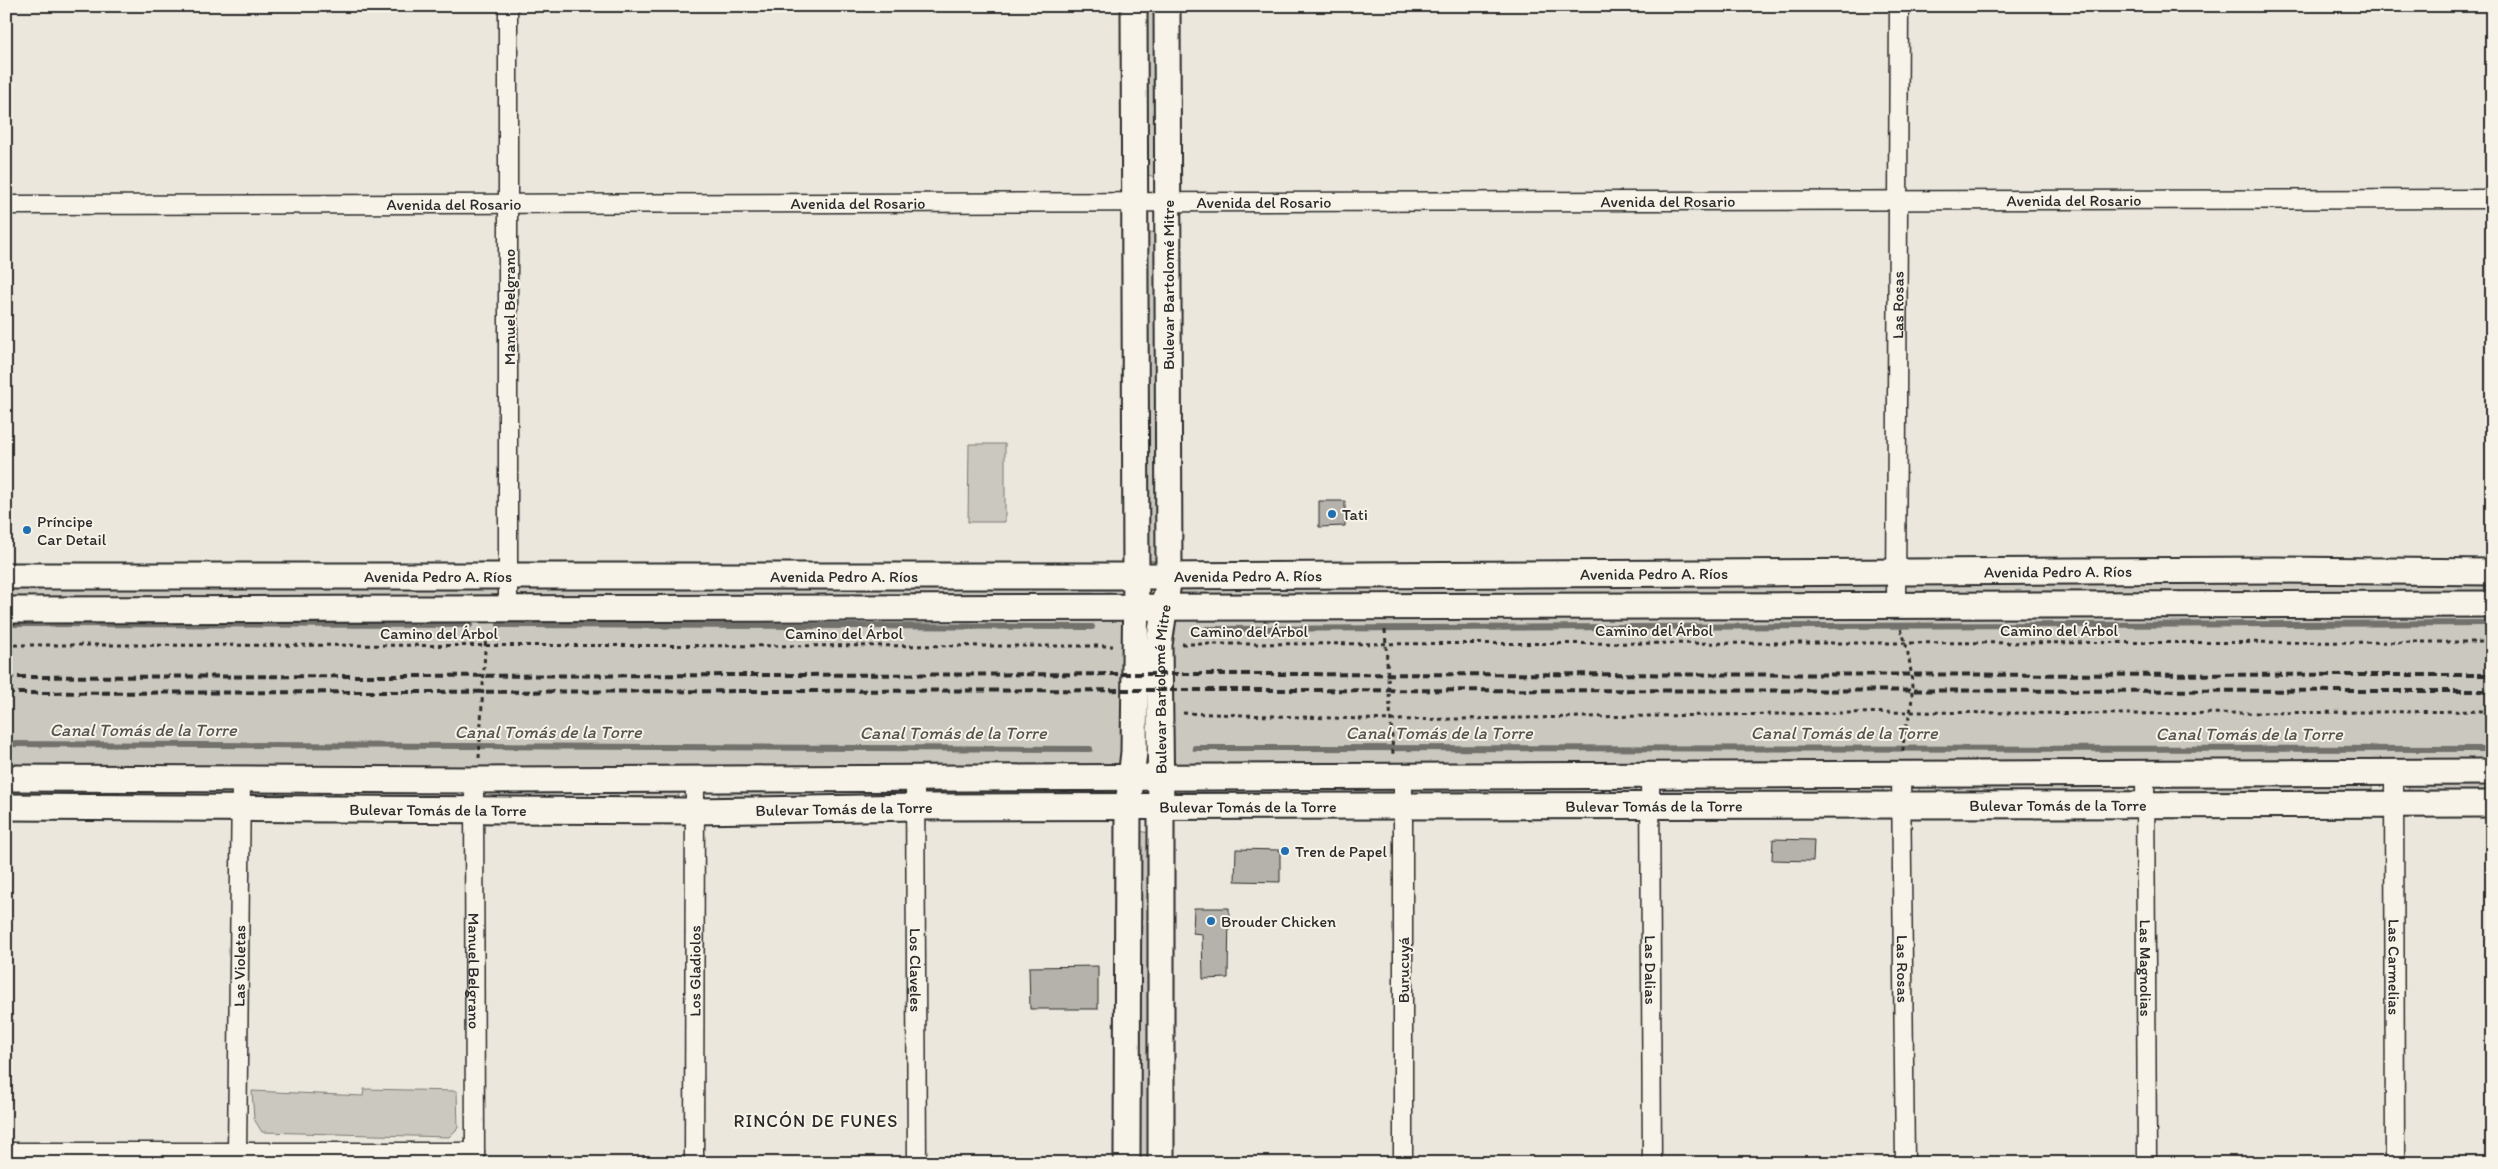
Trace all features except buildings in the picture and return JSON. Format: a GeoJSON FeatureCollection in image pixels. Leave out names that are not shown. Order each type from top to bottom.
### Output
{"type":"FeatureCollection","features":[{"type":"Feature","properties":{"kind":"main road","name":"Bulevar Bartolomé Mitre"},"geometry":{"type":"LineString","coordinates":[[1127,1163],[1128,806],[1134,752],[1134,606],[1136,576],[1134,6]]}},
{"type":"Feature","properties":{"kind":"main road","name":"Bulevar Bartolomé Mitre"},"geometry":{"type":"LineString","coordinates":[[1161,1163],[1162,807],[1159,645],[1169,576],[1167,6]]}},
{"type":"Feature","properties":{"kind":"main road","name":"Avenida Pedro A. Ríos"},"geometry":{"type":"LineString","coordinates":[[6,576],[1169,576],[2492,572]]}},
{"type":"Feature","properties":{"kind":"main road","name":"Avenida Pedro A. Ríos"},"geometry":{"type":"LineString","coordinates":[[6,610],[2492,604]]}},
{"type":"Feature","properties":{"kind":"main road","name":"Bulevar Tomás de la Torre"},"geometry":{"type":"LineString","coordinates":[[6,778],[240,780],[915,779],[1160,776],[1398,767],[1650,776],[1902,765],[2145,773],[2492,772]]}},
{"type":"Feature","properties":{"kind":"main road","name":"Bulevar Tomás de la Torre"},"geometry":{"type":"LineString","coordinates":[[6,807],[695,810],[916,807],[1651,804],[2492,804]]}},
{"type":"Feature","properties":{"kind":"street","name":"Manuel Belgrano"},"geometry":{"type":"LineString","coordinates":[[498,608],[510,576],[508,6]]}},
{"type":"Feature","properties":{"kind":"street","name":"Las Rosas"},"geometry":{"type":"LineString","coordinates":[[1896,604],[1899,6]]}},
{"type":"Feature","properties":{"kind":"street","name":"Avenida del Rosario"},"geometry":{"type":"LineString","coordinates":[[6,205],[2492,199]]}},
{"type":"Feature","properties":{"kind":"street","name":"Las Rosas"},"geometry":{"type":"LineString","coordinates":[[1902,765],[1904,1163]]}},
{"type":"Feature","properties":{"kind":"street","name":"Burucuyá"},"geometry":{"type":"LineString","coordinates":[[1398,767],[1403,805],[1403,1163]]}},
{"type":"Feature","properties":{"kind":"street","name":"Las Carmelias"},"geometry":{"type":"LineString","coordinates":[[2394,772],[2395,1163]]}},
{"type":"Feature","properties":{"kind":"street","name":"Las Magnolias"},"geometry":{"type":"LineString","coordinates":[[2145,773],[2146,1163]]}},
{"type":"Feature","properties":{"kind":"street","name":"Las Dalias"},"geometry":{"type":"LineString","coordinates":[[1650,776],[1652,1163]]}},
{"type":"Feature","properties":{"kind":"street","name":"Los Gladiolos"},"geometry":{"type":"LineString","coordinates":[[694,1163],[695,779]]}},
{"type":"Feature","properties":{"kind":"street","name":"Los Claveles"},"geometry":{"type":"LineString","coordinates":[[915,779],[917,1163]]}},
{"type":"Feature","properties":{"kind":"street","name":"Las Violetas"},"geometry":{"type":"LineString","coordinates":[[237,1154],[240,780]]}},
{"type":"Feature","properties":{"kind":"street","name":"Manuel Belgrano"},"geometry":{"type":"LineString","coordinates":[[474,780],[475,1158]]}},
{"type":"Feature","properties":{"kind":"street"},"geometry":{"type":"LineString","coordinates":[[6,1152],[475,1158]]}},
{"type":"Feature","properties":{"kind":"path"},"geometry":{"type":"LineString","coordinates":[[480,753],[486,645],[498,608]]}},
{"type":"Feature","properties":{"kind":"path"},"geometry":{"type":"LineString","coordinates":[[1901,630],[1906,642],[1911,674],[1910,712],[1903,735],[1902,765]]}},
{"type":"Feature","properties":{"kind":"path"},"geometry":{"type":"LineString","coordinates":[[1385,631],[1393,736],[1398,767]]}},
{"type":"Feature","properties":{"kind":"path","name":"Camino del Árbol"},"geometry":{"type":"LineString","coordinates":[[1159,645],[2492,642]]}},
{"type":"Feature","properties":{"kind":"path","name":"Camino del Árbol"},"geometry":{"type":"LineString","coordinates":[[6,645],[1134,645]]}},
{"type":"Feature","properties":{"kind":"path"},"geometry":{"type":"LineString","coordinates":[[1159,712],[1392,720],[1910,712],[2136,714],[2492,711]]}},
{"type":"Feature","properties":{"kind":"shaded area"},"geometry":{"type":"Polygon","coordinates":[[[1144,6],[1162,6],[1160,172],[1155,177],[1148,175],[1145,171],[1144,6]]]}},
{"type":"Feature","properties":{"kind":"shaded area"},"geometry":{"type":"Polygon","coordinates":[[[1155,232],[1161,234],[1160,556],[1154,561],[1148,560],[1144,238],[1148,233],[1155,232]]]}},
{"type":"Feature","properties":{"kind":"shaded area"},"geometry":{"type":"Polygon","coordinates":[[[969,444],[1005,444],[1005,522],[968,522],[969,444]]]}},
{"type":"Feature","properties":{"kind":"shaded area"},"geometry":{"type":"Polygon","coordinates":[[[2492,572],[2492,772],[6,778],[6,576],[2492,572]]]}},
{"type":"Feature","properties":{"kind":"shaded area"},"geometry":{"type":"Polygon","coordinates":[[[2492,781],[2492,795],[2412,796],[2408,791],[2409,785],[2492,781]]]}},
{"type":"Feature","properties":{"kind":"shaded area"},"geometry":{"type":"Polygon","coordinates":[[[1924,783],[2123,783],[2129,786],[2130,793],[1919,793],[1919,787],[1924,783]]]}},
{"type":"Feature","properties":{"kind":"shaded area"},"geometry":{"type":"Polygon","coordinates":[[[6,784],[218,787],[222,796],[219,800],[6,801],[6,784]]]}},
{"type":"Feature","properties":{"kind":"shaded area"},"geometry":{"type":"Polygon","coordinates":[[[2372,785],[2372,792],[2165,796],[2161,792],[2162,786],[2372,785]]]}},
{"type":"Feature","properties":{"kind":"shaded area"},"geometry":{"type":"Polygon","coordinates":[[[1883,786],[1883,793],[1663,793],[1664,787],[1883,786]]]}},
{"type":"Feature","properties":{"kind":"shaded area"},"geometry":{"type":"Polygon","coordinates":[[[265,787],[458,792],[459,797],[455,801],[264,799],[265,787]]]}},
{"type":"Feature","properties":{"kind":"shaded area"},"geometry":{"type":"Polygon","coordinates":[[[1105,787],[1105,795],[936,797],[935,790],[1105,787]]]}},
{"type":"Feature","properties":{"kind":"shaded area"},"geometry":{"type":"Polygon","coordinates":[[[1185,787],[1389,787],[1390,794],[1189,798],[1185,793],[1185,787]]]}},
{"type":"Feature","properties":{"kind":"shaded area"},"geometry":{"type":"Polygon","coordinates":[[[1422,787],[1636,787],[1636,794],[1425,797],[1421,793],[1422,787]]]}},
{"type":"Feature","properties":{"kind":"shaded area"},"geometry":{"type":"Polygon","coordinates":[[[678,789],[677,801],[502,800],[499,791],[678,789]]]}},
{"type":"Feature","properties":{"kind":"shaded area"},"geometry":{"type":"Polygon","coordinates":[[[892,789],[892,796],[723,802],[719,797],[719,791],[892,789]]]}},
{"type":"Feature","properties":{"kind":"shaded area"},"geometry":{"type":"Polygon","coordinates":[[[1140,831],[1149,833],[1151,1163],[1133,1163],[1137,834],[1140,831]]]}},
{"type":"Feature","properties":{"kind":"shaded area"},"geometry":{"type":"Polygon","coordinates":[[[6,1072],[12,1072],[12,1104],[6,1104],[6,1072]]]}},
{"type":"Feature","properties":{"kind":"shaded area"},"geometry":{"type":"Polygon","coordinates":[[[364,1089],[457,1091],[458,1128],[449,1137],[262,1132],[254,1119],[252,1091],[363,1096],[364,1089]]]}},
{"type":"Feature","properties":{"kind":"waterway"},"geometry":{"type":"LineString","coordinates":[[1207,629],[2492,623]]}},
{"type":"Feature","properties":{"kind":"waterway"},"geometry":{"type":"LineString","coordinates":[[6,624],[470,625]]}},
{"type":"Feature","properties":{"kind":"waterway"},"geometry":{"type":"LineString","coordinates":[[499,625],[1092,627]]}},
{"type":"Feature","properties":{"kind":"waterway","name":"Canal Tomás de la Torre"},"geometry":{"type":"LineString","coordinates":[[6,744],[1090,749]]}},
{"type":"Feature","properties":{"kind":"waterway","name":"Canal Tomás de la Torre"},"geometry":{"type":"LineString","coordinates":[[1195,748],[2492,749]]}},
{"type":"Feature","properties":{"kind":"railway"},"geometry":{"type":"LineString","coordinates":[[6,677],[1149,674],[2492,675]]}},
{"type":"Feature","properties":{"kind":"railway"},"geometry":{"type":"LineString","coordinates":[[6,693],[1159,690],[2492,691]]}},
{"type":"Feature","properties":{"kind":"place","name":"Tati"},"geometry":{"type":"Point","coordinates":[1332,514]}},
{"type":"Feature","properties":{"kind":"place","name":"Príncipe Car Detail"},"geometry":{"type":"Point","coordinates":[27,530]}},
{"type":"Feature","properties":{"kind":"place","name":"Tren de Papel"},"geometry":{"type":"Point","coordinates":[1285,851]}},
{"type":"Feature","properties":{"kind":"place","name":"Brouder Chicken"},"geometry":{"type":"Point","coordinates":[1211,921]}},
{"type":"Feature","properties":{"kind":"district","name":"RINCÓN DE FUNES"},"geometry":{"type":"Point","coordinates":[816,1121]}}]}
